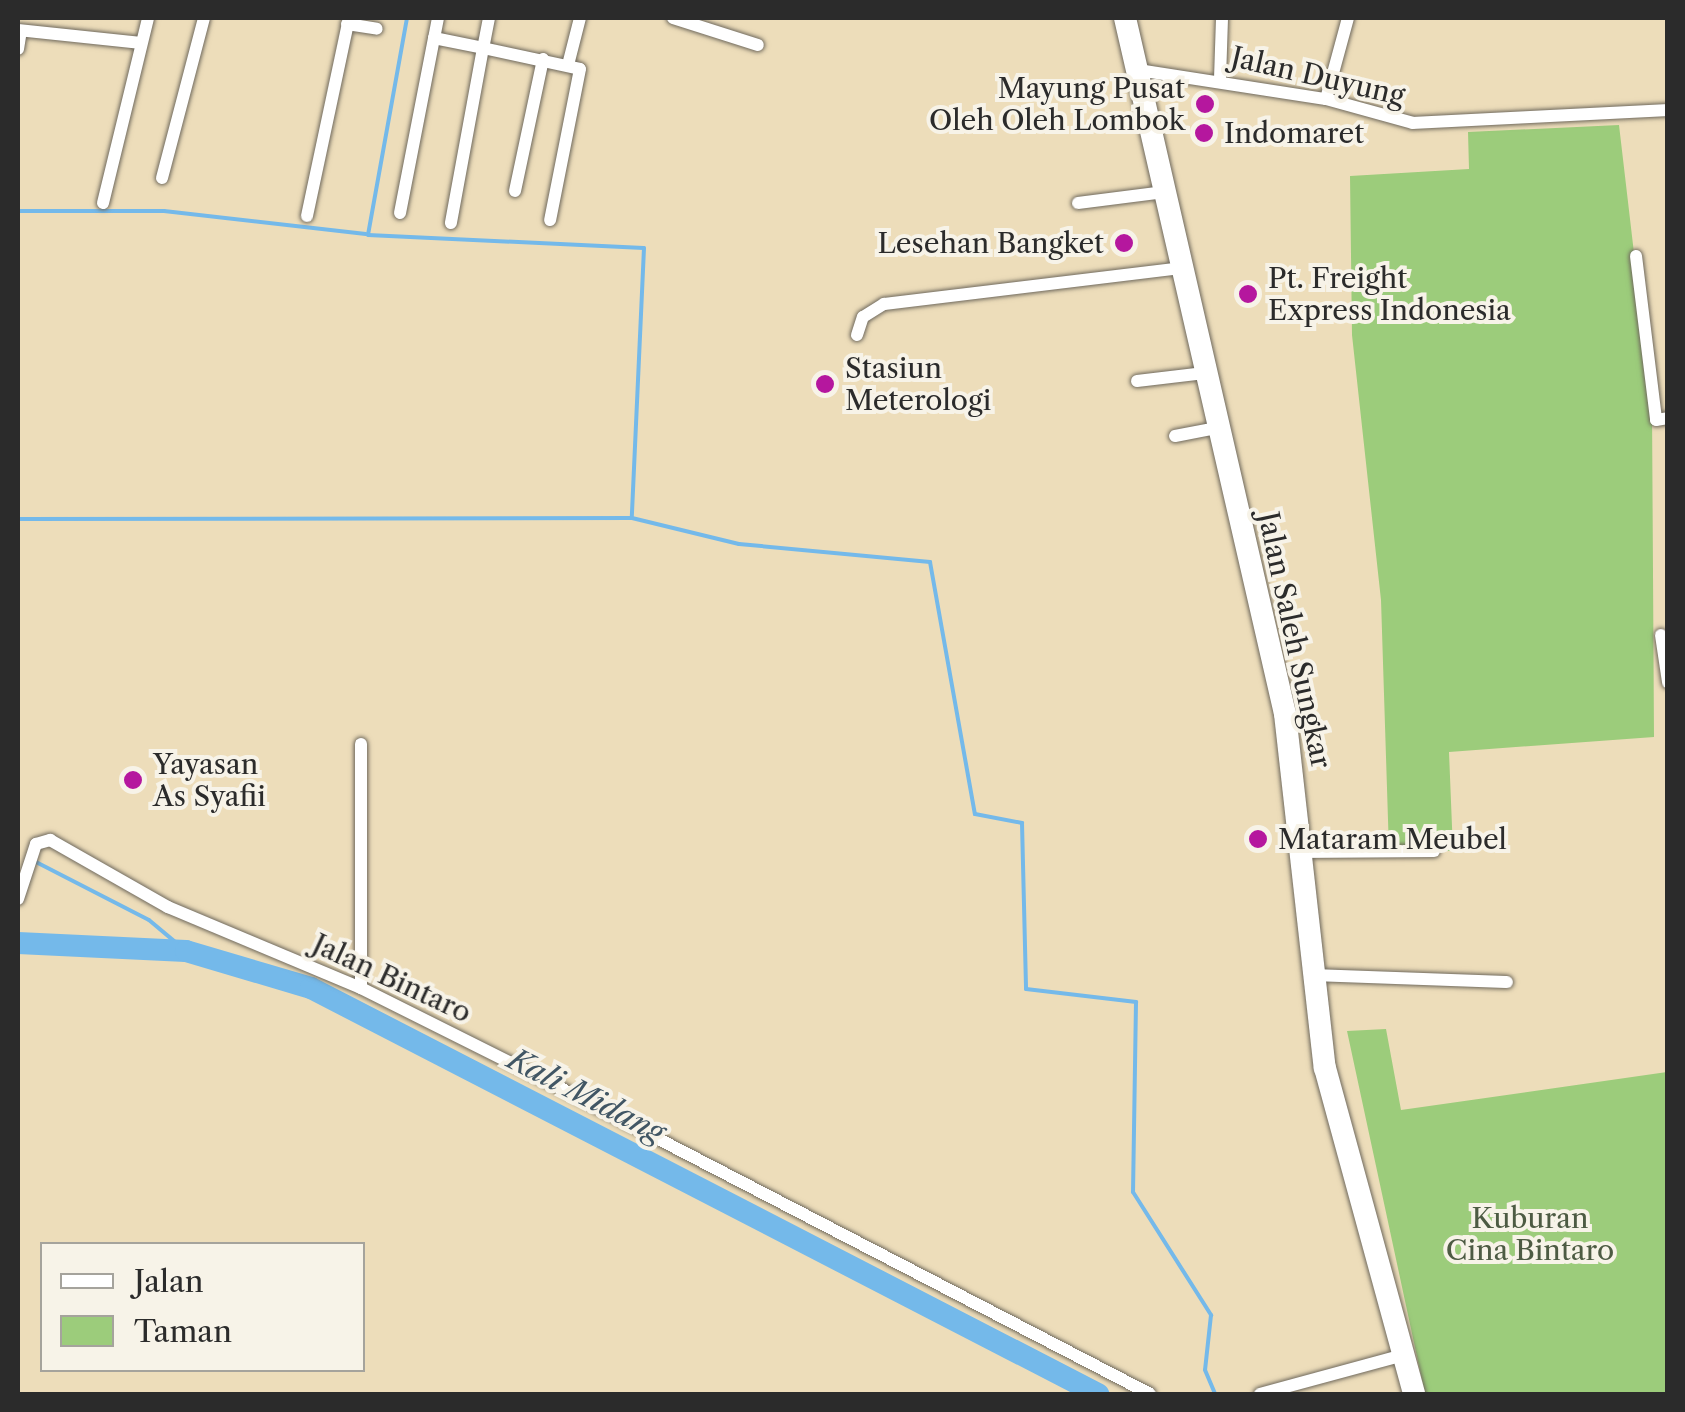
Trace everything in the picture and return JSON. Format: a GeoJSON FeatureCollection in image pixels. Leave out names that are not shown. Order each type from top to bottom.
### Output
{"type":"FeatureCollection","features":[{"type":"Feature","properties":{"kind":"highway","name":"Jalan Saleh Sungkar"},"geometry":{"type":"LineString","coordinates":[[1125,18],[1285,714],[1312,975],[1326,1068],[1414,1394]]}},
{"type":"Feature","properties":{"kind":"street"},"geometry":{"type":"LineString","coordinates":[[87,35],[91,18]]}},
{"type":"Feature","properties":{"kind":"street"},"geometry":{"type":"LineString","coordinates":[[103,203],[148,18]]}},
{"type":"Feature","properties":{"kind":"street"},"geometry":{"type":"LineString","coordinates":[[162,178],[204,18]]}},
{"type":"Feature","properties":{"kind":"street"},"geometry":{"type":"LineString","coordinates":[[400,213],[438,18]]}},
{"type":"Feature","properties":{"kind":"street"},"geometry":{"type":"LineString","coordinates":[[451,223],[489,18]]}},
{"type":"Feature","properties":{"kind":"street"},"geometry":{"type":"LineString","coordinates":[[568,65],[580,18]]}},
{"type":"Feature","properties":{"kind":"street"},"geometry":{"type":"LineString","coordinates":[[674,18],[758,45]]}},
{"type":"Feature","properties":{"kind":"street"},"geometry":{"type":"LineString","coordinates":[[1220,79],[1222,18]]}},
{"type":"Feature","properties":{"kind":"street"},"geometry":{"type":"LineString","coordinates":[[1326,99],[1348,18]]}},
{"type":"Feature","properties":{"kind":"street"},"geometry":{"type":"LineString","coordinates":[[307,216],[348,21],[377,29]]}},
{"type":"Feature","properties":{"kind":"street"},"geometry":{"type":"LineString","coordinates":[[18,49],[19,31],[87,35],[140,44]]}},
{"type":"Feature","properties":{"kind":"street"},"geometry":{"type":"LineString","coordinates":[[434,38],[568,65],[581,74],[550,220]]}},
{"type":"Feature","properties":{"kind":"street"},"geometry":{"type":"LineString","coordinates":[[516,191],[543,60]]}},
{"type":"Feature","properties":{"kind":"street","name":"Jalan Duyung"},"geometry":{"type":"LineString","coordinates":[[1138,70],[1220,79],[1326,99],[1412,123],[1668,110]]}},
{"type":"Feature","properties":{"kind":"street"},"geometry":{"type":"LineString","coordinates":[[1078,203],[1164,192]]}},
{"type":"Feature","properties":{"kind":"street"},"geometry":{"type":"LineString","coordinates":[[1636,256],[1656,420],[1668,418]]}},
{"type":"Feature","properties":{"kind":"street"},"geometry":{"type":"LineString","coordinates":[[857,336],[863,317],[884,304],[1181,268]]}},
{"type":"Feature","properties":{"kind":"street"},"geometry":{"type":"LineString","coordinates":[[1137,381],[1205,373]]}},
{"type":"Feature","properties":{"kind":"street"},"geometry":{"type":"LineString","coordinates":[[1175,436],[1217,428]]}},
{"type":"Feature","properties":{"kind":"street"},"geometry":{"type":"LineString","coordinates":[[1661,635],[1668,682]]}},
{"type":"Feature","properties":{"kind":"street"},"geometry":{"type":"LineString","coordinates":[[361,744],[361,988]]}},
{"type":"Feature","properties":{"kind":"street","name":"Jalan Bintaro"},"geometry":{"type":"LineString","coordinates":[[18,899],[32,853],[50,840],[168,907],[361,988],[1150,1394]]}},
{"type":"Feature","properties":{"kind":"street"},"geometry":{"type":"LineString","coordinates":[[1302,852],[1434,850]]}},
{"type":"Feature","properties":{"kind":"street"},"geometry":{"type":"LineString","coordinates":[[1312,975],[1508,982]]}},
{"type":"Feature","properties":{"kind":"street"},"geometry":{"type":"LineString","coordinates":[[1260,1394],[1404,1355]]}},
{"type":"Feature","properties":{"kind":"green space"},"geometry":{"type":"Polygon","coordinates":[[[1619,125],[1652,407],[1654,737],[1449,752],[1453,851],[1389,851],[1381,600],[1352,335],[1350,176],[1469,169],[1468,132],[1619,125]]]}},
{"type":"Feature","properties":{"kind":"green space","name":"Kuburan Cina Bintaro"},"geometry":{"type":"Polygon","coordinates":[[[1386,1029],[1401,1110],[1667,1072],[1667,1394],[1425,1394],[1347,1031],[1386,1029]]]}},
{"type":"Feature","properties":{"kind":"waterway"},"geometry":{"type":"LineString","coordinates":[[407,18],[368,235],[644,248],[632,516]]}},
{"type":"Feature","properties":{"kind":"waterway"},"geometry":{"type":"LineString","coordinates":[[18,211],[164,211],[366,234]]}},
{"type":"Feature","properties":{"kind":"waterway"},"geometry":{"type":"LineString","coordinates":[[18,519],[632,518],[739,544],[930,562],[975,814],[1022,823],[1026,989],[1136,1002],[1133,1192],[1211,1315],[1205,1370],[1215,1394]]}},
{"type":"Feature","properties":{"kind":"waterway"},"geometry":{"type":"LineString","coordinates":[[36,862],[149,920],[186,951]]}},
{"type":"Feature","properties":{"kind":"waterway","name":"Kali Midang"},"geometry":{"type":"LineString","coordinates":[[18,943],[186,951],[311,988],[1098,1394]]}},
{"type":"Feature","properties":{"kind":"place","name":"Mayung Pusat Oleh Oleh Lombok"},"geometry":{"type":"Point","coordinates":[1205,104]}},
{"type":"Feature","properties":{"kind":"place","name":"Indomaret"},"geometry":{"type":"Point","coordinates":[1204,133]}},
{"type":"Feature","properties":{"kind":"place","name":"Lesehan Bangket"},"geometry":{"type":"Point","coordinates":[1124,243]}},
{"type":"Feature","properties":{"kind":"place","name":"Pt. Freight Express Indonesia"},"geometry":{"type":"Point","coordinates":[1248,294]}},
{"type":"Feature","properties":{"kind":"place","name":"Stasiun Meterologi"},"geometry":{"type":"Point","coordinates":[825,384]}},
{"type":"Feature","properties":{"kind":"place","name":"Yayasan As Syafii"},"geometry":{"type":"Point","coordinates":[133,780]}},
{"type":"Feature","properties":{"kind":"place","name":"Mataram Meubel"},"geometry":{"type":"Point","coordinates":[1258,839]}}]}
